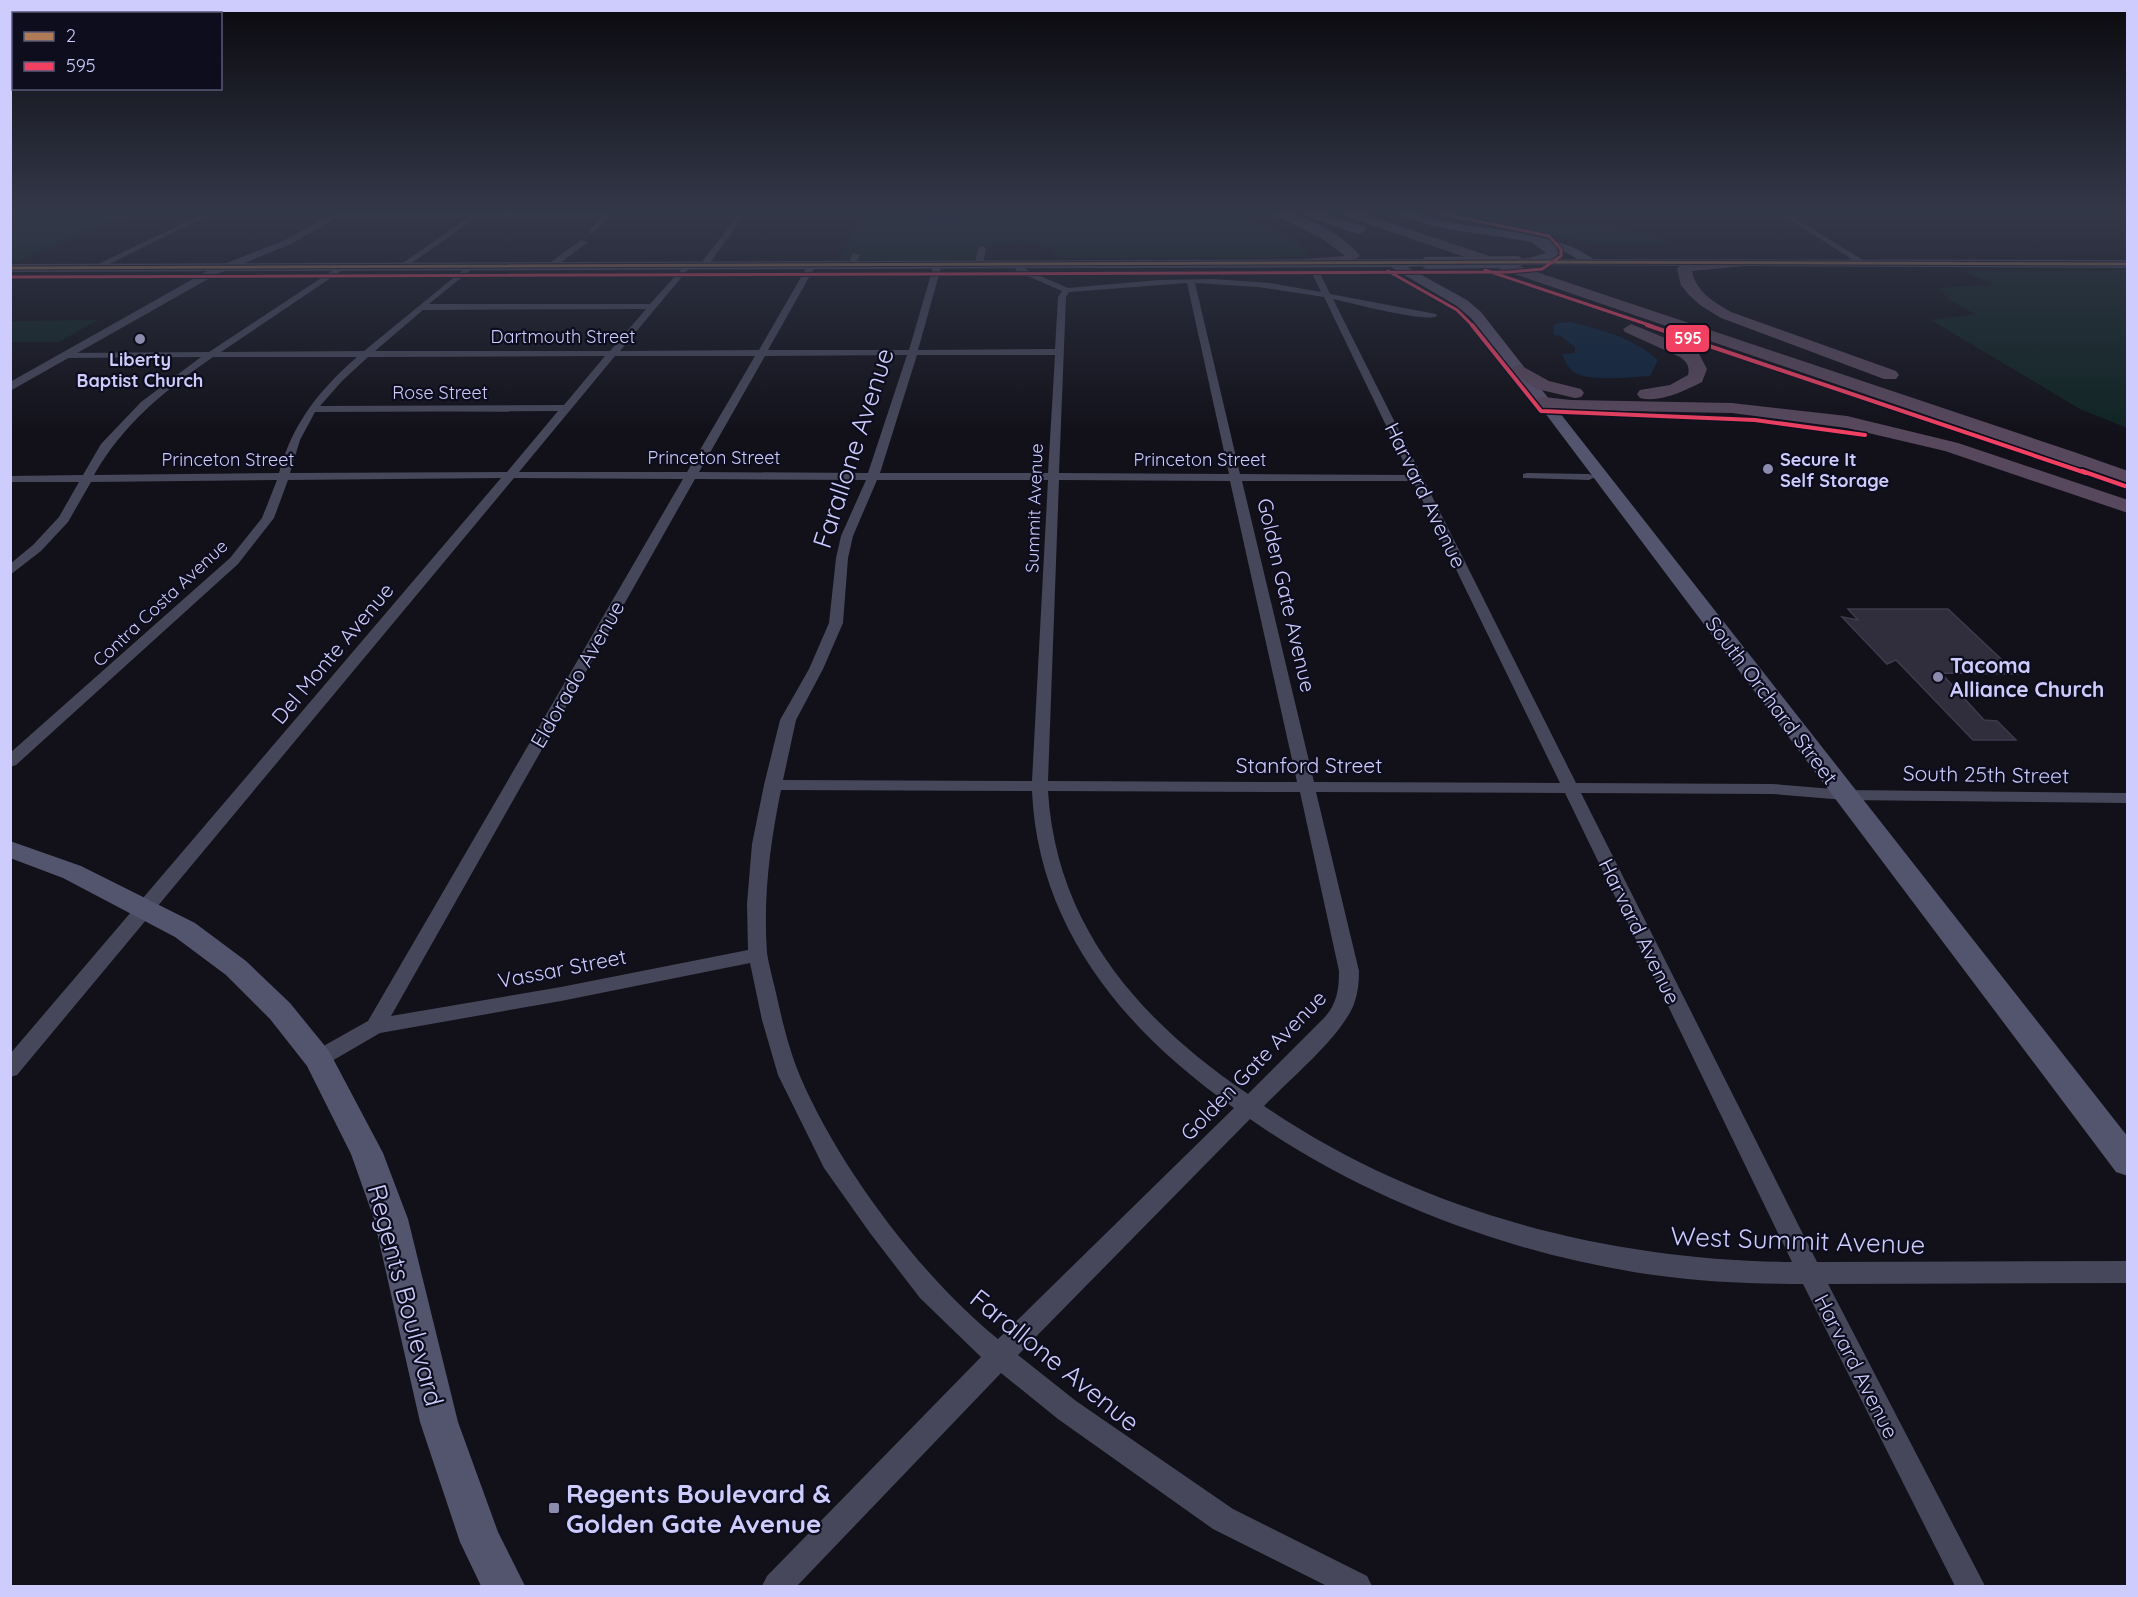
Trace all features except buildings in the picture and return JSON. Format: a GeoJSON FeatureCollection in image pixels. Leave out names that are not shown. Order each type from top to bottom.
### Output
{"type":"FeatureCollection","features":[{"type":"Feature","properties":{"kind":"highway"},"geometry":{"type":"LineString","coordinates":[[1504,286],[1658,340],[1686,353],[1696,363],[1698,376],[1683,386],[1658,393],[1540,397]]}},
{"type":"Feature","properties":{"kind":"highway"},"geometry":{"type":"LineString","coordinates":[[1514,286],[1741,356],[2052,462],[2122,500]]}},
{"type":"Feature","properties":{"kind":"highway"},"geometry":{"type":"LineString","coordinates":[[1584,286],[2127,478]]}},
{"type":"Feature","properties":{"kind":"highway"},"geometry":{"type":"LineString","coordinates":[[1689,286],[1703,302],[1726,315],[1903,380]]}},
{"type":"Feature","properties":{"kind":"highway"},"geometry":{"type":"LineString","coordinates":[[1520,370],[1537,382],[1554,389],[1576,394],[1610,396]]}},
{"type":"Feature","properties":{"kind":"highway"},"geometry":{"type":"LineString","coordinates":[[1540,397],[1571,405],[1665,406],[1767,411],[1878,429],[1951,447],[2122,500]]}},
{"type":"Feature","properties":{"kind":"highway"},"geometry":{"type":"LineString","coordinates":[[1564,428],[1570,420],[1582,414],[1665,406]]}},
{"type":"Feature","properties":{"kind":"highway"},"geometry":{"type":"LineString","coordinates":[[2060,436],[2116,456]]}},
{"type":"Feature","properties":{"kind":"main road","name":"South Orchard Street"},"geometry":{"type":"LineString","coordinates":[[1433,286],[1476,315],[1520,370],[2127,1162]]}},
{"type":"Feature","properties":{"kind":"main road"},"geometry":{"type":"LineString","coordinates":[[1540,397],[1528,397],[1593,482],[1609,487]]}},
{"type":"Feature","properties":{"kind":"main road","name":"Regents Boulevard"},"geometry":{"type":"LineString","coordinates":[[10,849],[72,872],[185,930],[236,968],[279,1011],[318,1059],[367,1154],[391,1219],[401,1256],[418,1343],[439,1422],[481,1542],[504,1587]]}},
{"type":"Feature","properties":{"kind":"street"},"geometry":{"type":"LineString","coordinates":[[10,387],[190,286]]}},
{"type":"Feature","properties":{"kind":"street"},"geometry":{"type":"LineString","coordinates":[[10,571],[58,526],[73,505],[105,447],[131,418],[161,391],[313,286]]}},
{"type":"Feature","properties":{"kind":"street","name":"Contra Costa Avenue"},"geometry":{"type":"LineString","coordinates":[[10,762],[234,561],[267,518],[274,504],[283,468],[297,435],[312,409],[331,386],[447,286]]}},
{"type":"Feature","properties":{"kind":"street","name":"Del Monte Avenue"},"geometry":{"type":"LineString","coordinates":[[10,1069],[670,286]]}},
{"type":"Feature","properties":{"kind":"street","name":"Eldorado Avenue"},"geometry":{"type":"LineString","coordinates":[[375,1026],[800,286]]}},
{"type":"Feature","properties":{"kind":"street","name":"Farallone Avenue"},"geometry":{"type":"LineString","coordinates":[[932,286],[913,352],[872,476],[847,536],[842,558],[836,623],[816,669],[788,720],[772,785],[761,844],[756,904],[758,955],[772,1020],[789,1075],[832,1161],[878,1227],[929,1290],[999,1356],[1076,1417],[1223,1519],[1358,1587]]}},
{"type":"Feature","properties":{"kind":"street"},"geometry":{"type":"LineString","coordinates":[[1056,286],[1067,290],[1128,286]]}},
{"type":"Feature","properties":{"kind":"street","name":"Golden Gate Avenue"},"geometry":{"type":"LineString","coordinates":[[777,1587],[999,1356],[1340,1014],[1347,1003],[1350,992],[1349,971],[1191,286]]}},
{"type":"Feature","properties":{"kind":"street"},"geometry":{"type":"LineString","coordinates":[[1266,286],[1328,296],[1383,309],[1433,316]]}},
{"type":"Feature","properties":{"kind":"street","name":"Harvard Avenue"},"geometry":{"type":"LineString","coordinates":[[1323,286],[1810,1273],[1970,1587]]}},
{"type":"Feature","properties":{"kind":"street","name":"Summit Avenue"},"geometry":{"type":"LineString","coordinates":[[1040,787],[1061,306],[1062,297],[1067,290]]}},
{"type":"Feature","properties":{"kind":"street"},"geometry":{"type":"LineString","coordinates":[[421,307],[654,306]]}},
{"type":"Feature","properties":{"kind":"street","name":"Dartmouth Street"},"geometry":{"type":"LineString","coordinates":[[66,355],[1059,352]]}},
{"type":"Feature","properties":{"kind":"street","name":"Rose Street"},"geometry":{"type":"LineString","coordinates":[[312,409],[568,408]]}},
{"type":"Feature","properties":{"kind":"street","name":"Princeton Street"},"geometry":{"type":"LineString","coordinates":[[10,479],[509,475],[1418,478]]}},
{"type":"Feature","properties":{"kind":"street"},"geometry":{"type":"LineString","coordinates":[[1527,476],[1589,477]]}},
{"type":"Feature","properties":{"kind":"street","name":"Stanford Street"},"geometry":{"type":"LineString","coordinates":[[772,785],[1773,789],[1845,795]]}},
{"type":"Feature","properties":{"kind":"street","name":"West Summit Avenue"},"geometry":{"type":"LineString","coordinates":[[1040,787],[1044,839],[1066,909],[1089,950],[1119,992],[1153,1029],[1246,1107],[1369,1176],[1492,1226],[1573,1249],[1650,1264],[1714,1271],[1810,1273],[2127,1272]]}},
{"type":"Feature","properties":{"kind":"street","name":"South 25th Street"},"geometry":{"type":"LineString","coordinates":[[1845,795],[2127,798]]}},
{"type":"Feature","properties":{"kind":"street","name":"Vassar Street"},"geometry":{"type":"LineString","coordinates":[[375,1026],[550,996],[758,955]]}},
{"type":"Feature","properties":{"kind":"street"},"geometry":{"type":"LineString","coordinates":[[318,1059],[375,1026]]}},
{"type":"Feature","properties":{"kind":"green space"},"geometry":{"type":"Polygon","coordinates":[[[1983,286],[2127,286],[2127,428],[2080,409],[1931,320],[1975,314],[1950,300],[1938,288],[1983,286]]]}},
{"type":"Feature","properties":{"kind":"green space"},"geometry":{"type":"Polygon","coordinates":[[[98,320],[59,342],[11,342],[11,321],[98,320]]]}},
{"type":"Feature","properties":{"kind":"water"},"geometry":{"type":"Polygon","coordinates":[[[1571,322],[1617,336],[1648,352],[1658,360],[1650,376],[1601,378],[1575,373],[1562,354],[1575,353],[1575,347],[1561,336],[1554,335],[1553,326],[1571,322]]]}},
{"type":"Feature","properties":{"kind":"transit line","name":"595"},"geometry":{"type":"LineString","coordinates":[[1414,286],[1457,310],[1469,321],[1541,411],[1755,420],[1865,435]]}},
{"type":"Feature","properties":{"kind":"transit line","name":"595"},"geometry":{"type":"LineString","coordinates":[[1531,286],[2125,486]]}},
{"type":"Feature","properties":{"kind":"place","name":"Liberty Baptist Church"},"geometry":{"type":"Point","coordinates":[140,339]}},
{"type":"Feature","properties":{"kind":"place","name":"Secure It Self Storage"},"geometry":{"type":"Point","coordinates":[1768,469]}},
{"type":"Feature","properties":{"kind":"place","name":"Tacoma Alliance Church"},"geometry":{"type":"Point","coordinates":[1938,677]}},
{"type":"Feature","properties":{"kind":"place","name":"Regents Boulevard & Golden Gate Avenue"},"geometry":{"type":"Point","coordinates":[554,1508]}}]}
